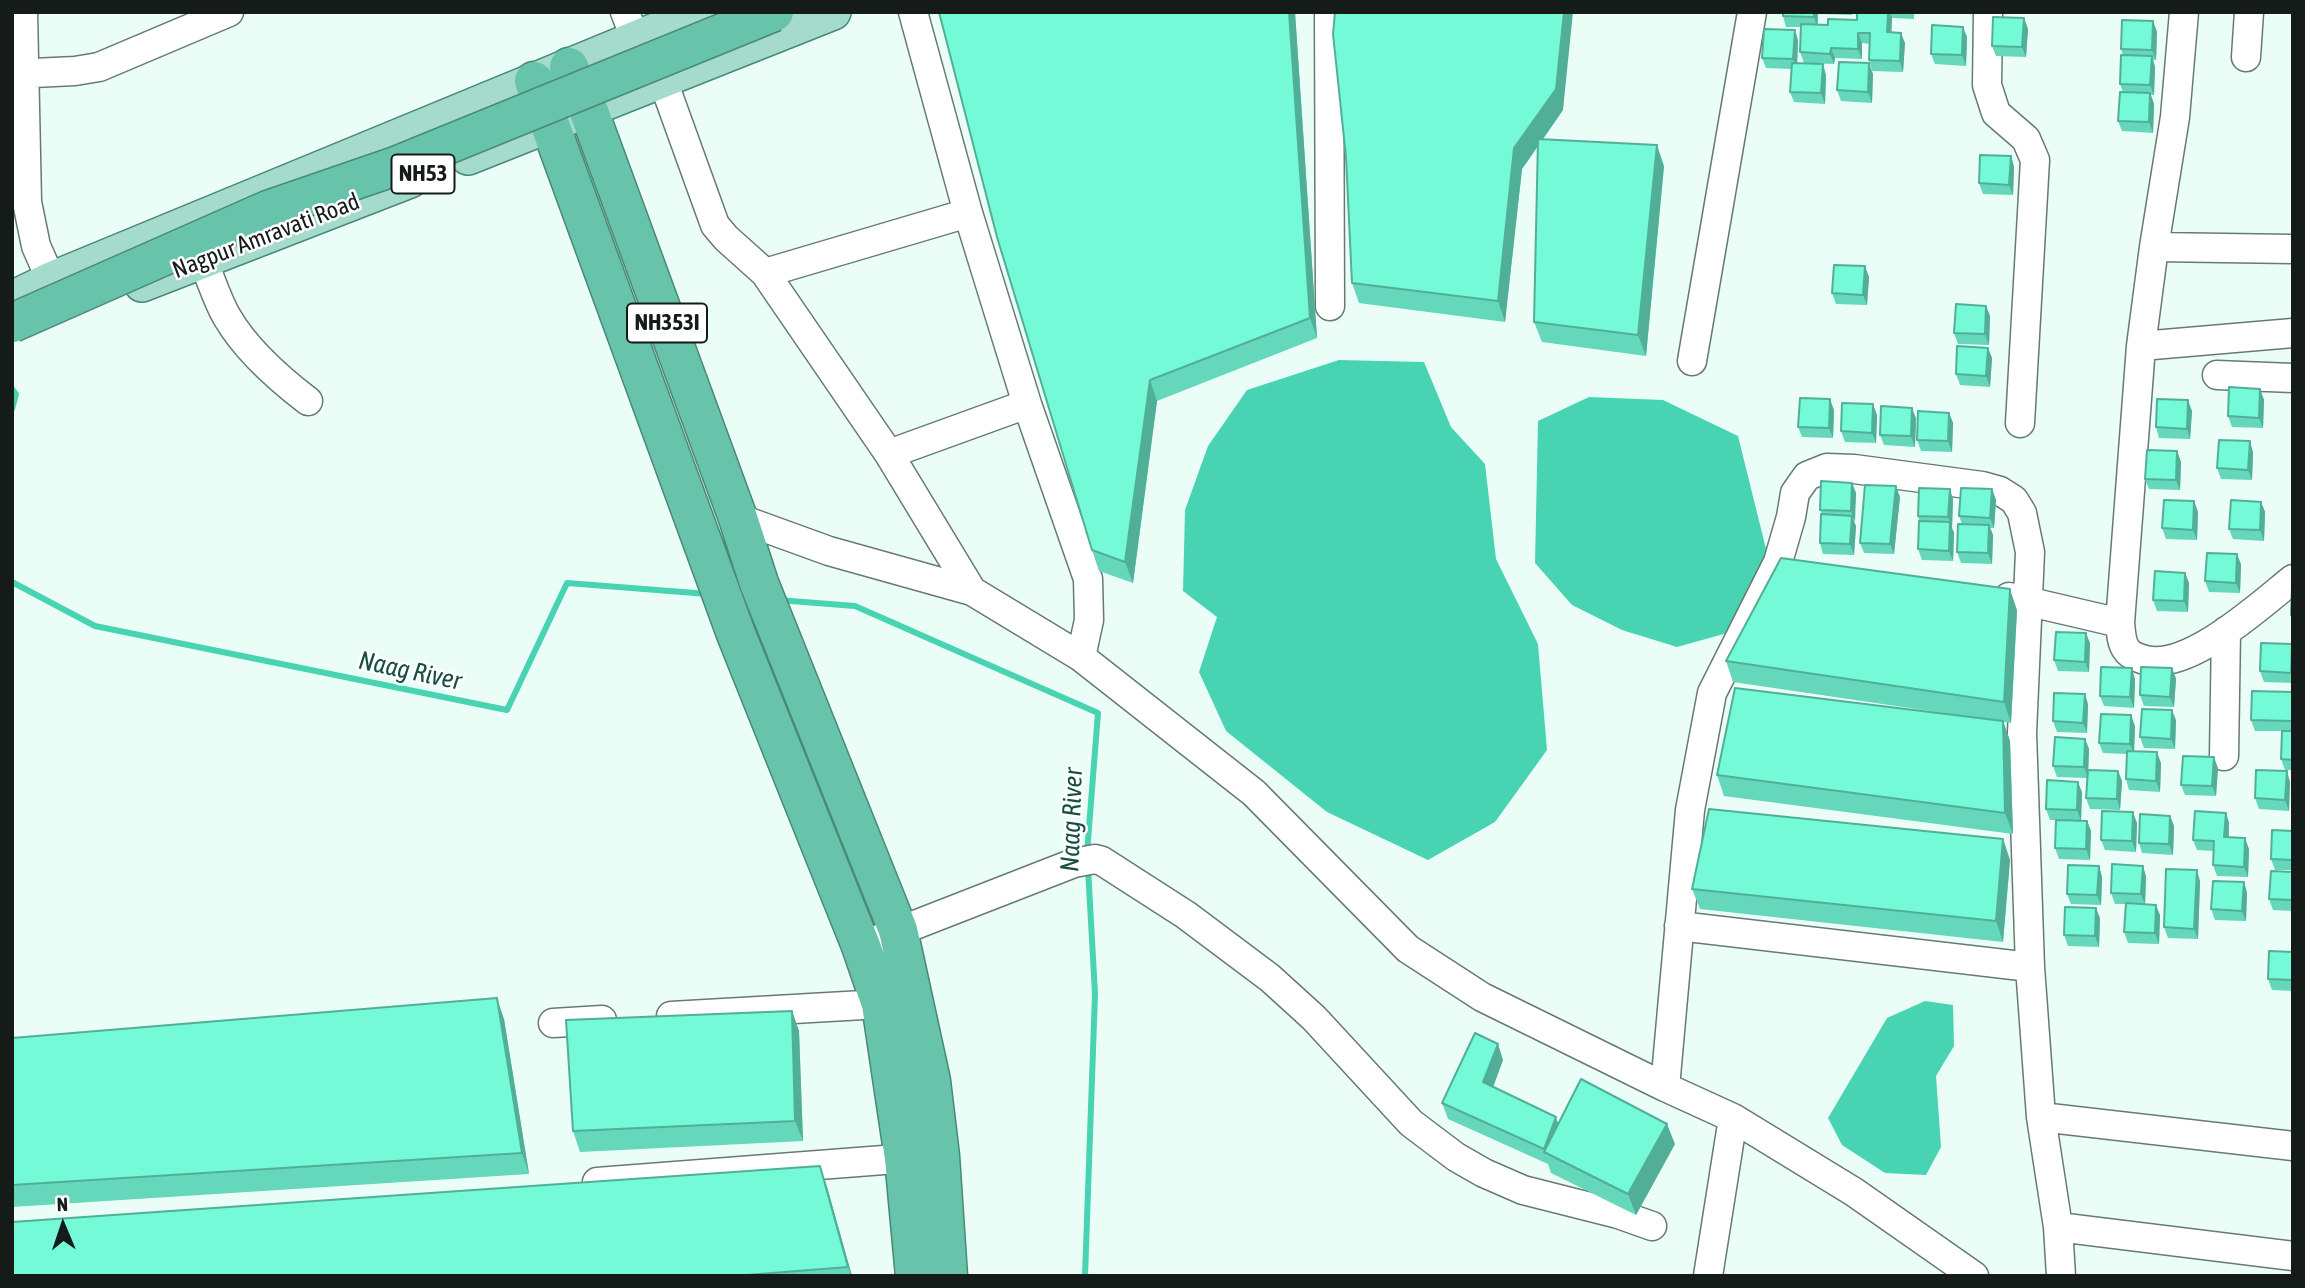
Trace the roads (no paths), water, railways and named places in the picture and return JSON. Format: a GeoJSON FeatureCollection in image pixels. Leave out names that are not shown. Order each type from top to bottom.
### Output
{"type":"FeatureCollection","features":[{"type":"Feature","properties":{"kind":"highway"},"geometry":{"type":"LineString","coordinates":[[12,323],[268,210],[393,167],[774,12]]}},
{"type":"Feature","properties":{"kind":"highway","name":"NH353I"},"geometry":{"type":"LineString","coordinates":[[569,66],[588,109],[764,596],[898,930]]}},
{"type":"Feature","properties":{"kind":"highway","name":"NH353I"},"geometry":{"type":"LineString","coordinates":[[534,81],[722,595],[860,946]]}},
{"type":"Feature","properties":{"kind":"highway"},"geometry":{"type":"LineString","coordinates":[[898,930],[931,1081],[922,1157],[915,1276]]}},
{"type":"Feature","properties":{"kind":"highway"},"geometry":{"type":"LineString","coordinates":[[860,946],[881,1004],[891,1055],[922,1157],[948,1276]]}},
{"type":"Feature","properties":{"kind":"main road","name":"Nagpur Amravati Road"},"geometry":{"type":"LineString","coordinates":[[12,299],[51,280],[569,66],[630,25],[701,12]]}},
{"type":"Feature","properties":{"kind":"main road","name":"Nagpur Amravati Road"},"geometry":{"type":"LineString","coordinates":[[12,336],[833,12]]}},
{"type":"Feature","properties":{"kind":"street"},"geometry":{"type":"LineString","coordinates":[[23,12],[18,73],[27,202],[36,246],[51,280],[70,311]]}},
{"type":"Feature","properties":{"kind":"street"},"geometry":{"type":"LineString","coordinates":[[913,12],[968,213],[1027,404],[1088,579],[1089,620],[1081,657]]}},
{"type":"Feature","properties":{"kind":"street"},"geometry":{"type":"LineString","coordinates":[[1329,12],[1330,306]]}},
{"type":"Feature","properties":{"kind":"street"},"geometry":{"type":"LineString","coordinates":[[1692,361],[1752,12]]}},
{"type":"Feature","properties":{"kind":"street"},"geometry":{"type":"LineString","coordinates":[[1989,12],[1987,85],[1996,113],[2026,139],[2035,160],[2020,423]]}},
{"type":"Feature","properties":{"kind":"street"},"geometry":{"type":"LineString","coordinates":[[2184,12],[2175,117],[2141,346],[2120,623],[2124,647],[2130,654],[2147,662],[2166,662],[2190,653],[2226,631],[2293,579]]}},
{"type":"Feature","properties":{"kind":"street"},"geometry":{"type":"LineString","coordinates":[[2246,57],[2249,12]]}},
{"type":"Feature","properties":{"kind":"street"},"geometry":{"type":"LineString","coordinates":[[18,73],[75,71],[99,67],[222,14]]}},
{"type":"Feature","properties":{"kind":"street"},"geometry":{"type":"LineString","coordinates":[[663,81],[715,225],[726,239],[765,274],[889,454],[972,591]]}},
{"type":"Feature","properties":{"kind":"street"},"geometry":{"type":"LineString","coordinates":[[765,274],[968,213]]}},
{"type":"Feature","properties":{"kind":"street"},"geometry":{"type":"LineString","coordinates":[[2154,247],[2293,249]]}},
{"type":"Feature","properties":{"kind":"street"},"geometry":{"type":"LineString","coordinates":[[203,261],[227,318],[280,380],[307,401]]}},
{"type":"Feature","properties":{"kind":"street"},"geometry":{"type":"LineString","coordinates":[[2141,346],[2293,333]]}},
{"type":"Feature","properties":{"kind":"street"},"geometry":{"type":"LineString","coordinates":[[2217,375],[2293,378]]}},
{"type":"Feature","properties":{"kind":"street"},"geometry":{"type":"LineString","coordinates":[[889,454],[1027,404]]}},
{"type":"Feature","properties":{"kind":"street"},"geometry":{"type":"LineString","coordinates":[[1665,1087],[1679,926],[1725,695],[1791,564],[1791,517],[1796,493],[1807,476],[1827,468],[1854,469],[1982,486],[2000,491],[2014,500],[2022,513],[2029,552],[2027,600],[2009,731],[2014,845],[2030,967],[2041,1117],[2058,1227],[2061,1276]]}},
{"type":"Feature","properties":{"kind":"street"},"geometry":{"type":"LineString","coordinates":[[738,518],[829,551],[972,591],[1081,657],[1254,793],[1408,949],[1482,997],[1733,1118],[1854,1192],[1974,1276]]}},
{"type":"Feature","properties":{"kind":"street"},"geometry":{"type":"LineString","coordinates":[[1988,594],[2027,600],[2120,623]]}},
{"type":"Feature","properties":{"kind":"street"},"geometry":{"type":"LineString","coordinates":[[2224,756],[2226,631]]}},
{"type":"Feature","properties":{"kind":"street"},"geometry":{"type":"LineString","coordinates":[[860,946],[1088,860],[1102,861],[1186,915],[1270,978],[1314,1018],[1411,1123],[1456,1157],[1523,1190],[1618,1214],[1652,1226]]}},
{"type":"Feature","properties":{"kind":"street"},"geometry":{"type":"LineString","coordinates":[[1679,926],[2030,967]]}},
{"type":"Feature","properties":{"kind":"street"},"geometry":{"type":"LineString","coordinates":[[651,1018],[881,1004]]}},
{"type":"Feature","properties":{"kind":"street"},"geometry":{"type":"LineString","coordinates":[[553,1023],[623,1019]]}},
{"type":"Feature","properties":{"kind":"street"},"geometry":{"type":"LineString","coordinates":[[2041,1117],[2293,1146]]}},
{"type":"Feature","properties":{"kind":"street"},"geometry":{"type":"LineString","coordinates":[[1708,1276],[1733,1118]]}},
{"type":"Feature","properties":{"kind":"street"},"geometry":{"type":"LineString","coordinates":[[570,1184],[922,1157]]}},
{"type":"Feature","properties":{"kind":"street"},"geometry":{"type":"LineString","coordinates":[[2058,1227],[2293,1256]]}},
{"type":"Feature","properties":{"kind":"waterway","name":"Naag River"},"geometry":{"type":"LineString","coordinates":[[12,389],[16,394],[12,409]]}},
{"type":"Feature","properties":{"kind":"waterway","name":"Naag River"},"geometry":{"type":"LineString","coordinates":[[12,582],[95,626],[507,710],[567,583],[708,594]]}},
{"type":"Feature","properties":{"kind":"waterway","name":"Naag River"},"geometry":{"type":"LineString","coordinates":[[778,600],[855,606],[1098,713],[1087,853]]}},
{"type":"Feature","properties":{"kind":"waterway","name":"Naag River"},"geometry":{"type":"LineString","coordinates":[[1085,1276],[1095,994],[1088,868]]}}]}
